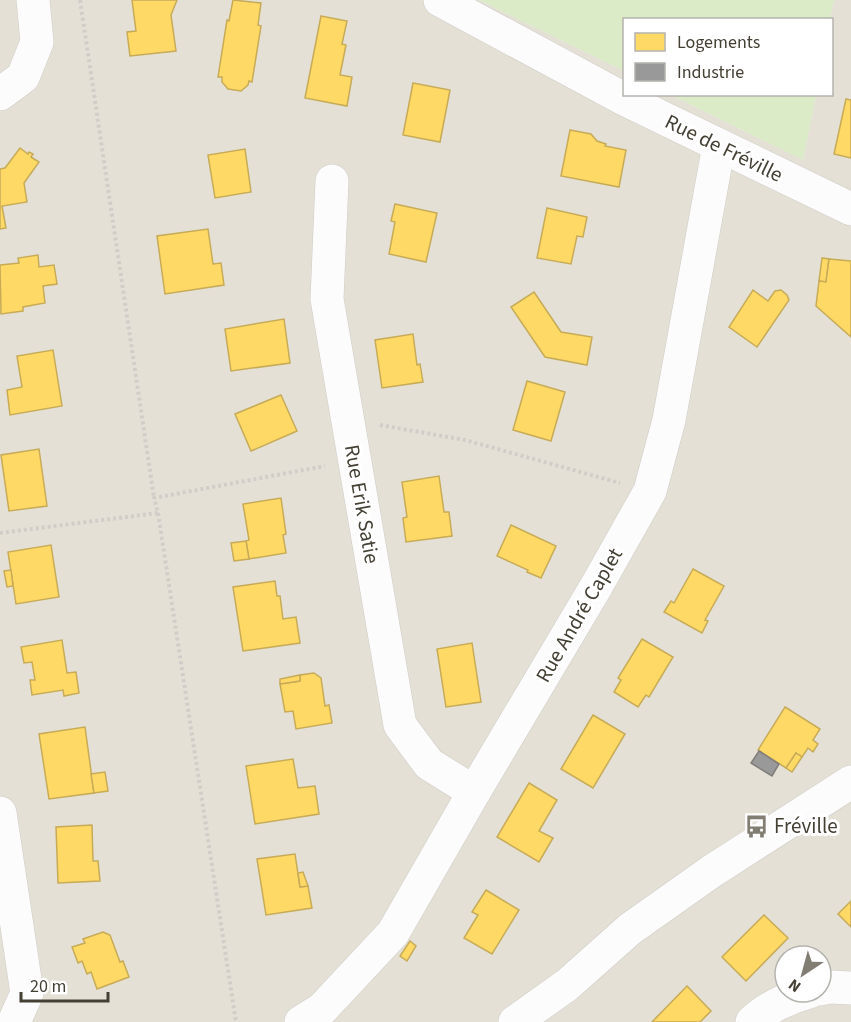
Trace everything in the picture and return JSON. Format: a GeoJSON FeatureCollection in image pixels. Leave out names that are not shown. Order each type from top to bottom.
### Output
{"type":"FeatureCollection","features":[{"type":"Feature","properties":{"kind":"street"},"geometry":{"type":"LineString","coordinates":[[0,94],[23,77],[37,42],[33,0]]}},
{"type":"Feature","properties":{"kind":"street","name":"Rue de Fréville"},"geometry":{"type":"LineString","coordinates":[[440,0],[624,99],[851,209]]}},
{"type":"Feature","properties":{"kind":"street","name":"Rue André Caplet"},"geometry":{"type":"LineString","coordinates":[[301,1022],[322,1009],[393,933],[650,491],[669,420],[719,145]]}},
{"type":"Feature","properties":{"kind":"street","name":"Rue Erik Satie"},"geometry":{"type":"LineString","coordinates":[[332,181],[327,299],[400,725],[429,764],[474,792]]}},
{"type":"Feature","properties":{"kind":"street"},"geometry":{"type":"LineString","coordinates":[[515,1022],[567,985],[630,929],[684,890],[851,782]]}},
{"type":"Feature","properties":{"kind":"street"},"geometry":{"type":"LineString","coordinates":[[0,813],[27,993],[14,1022]]}},
{"type":"Feature","properties":{"kind":"street"},"geometry":{"type":"LineString","coordinates":[[536,1022],[567,985]]}},
{"type":"Feature","properties":{"kind":"street"},"geometry":{"type":"LineString","coordinates":[[833,987],[851,988]]}},
{"type":"Feature","properties":{"kind":"street"},"geometry":{"type":"LineString","coordinates":[[752,1022],[780,1004]]}},
{"type":"Feature","properties":{"kind":"path"},"geometry":{"type":"LineString","coordinates":[[80,0],[154,498],[236,1022]]}},
{"type":"Feature","properties":{"kind":"path"},"geometry":{"type":"LineString","coordinates":[[347,419],[465,440],[650,491]]}},
{"type":"Feature","properties":{"kind":"path"},"geometry":{"type":"LineString","coordinates":[[154,498],[356,460]]}},
{"type":"Feature","properties":{"kind":"path"},"geometry":{"type":"LineString","coordinates":[[0,533],[158,513]]}},
{"type":"Feature","properties":{"kind":"shaded area"},"geometry":{"type":"Polygon","coordinates":[[[0,0],[479,0],[623,71],[623,96],[673,96],[803,160],[816,96],[833,96],[833,18],[830,18],[834,0],[851,0],[851,1022],[0,1022],[0,0]]]}},
{"type":"Feature","properties":{"kind":"green space"},"geometry":{"type":"Polygon","coordinates":[[[479,0],[834,0],[830,18],[623,18],[623,71],[479,0]]]}},
{"type":"Feature","properties":{"kind":"green space"},"geometry":{"type":"Polygon","coordinates":[[[673,96],[816,96],[803,160],[673,96]]]}},
{"type":"Feature","properties":{"kind":"building: Logements"},"geometry":{"type":"Polygon","coordinates":[[[132,0],[177,0],[171,15],[176,51],[130,56],[127,32],[136,31],[132,0]]]}},
{"type":"Feature","properties":{"kind":"building: Logements"},"geometry":{"type":"Polygon","coordinates":[[[233,0],[261,3],[258,25],[261,26],[252,82],[249,81],[241,91],[228,89],[222,82],[222,77],[218,77],[227,20],[229,21],[233,0]]]}},
{"type":"Feature","properties":{"kind":"building: Logements"},"geometry":{"type":"Polygon","coordinates":[[[321,16],[347,21],[342,44],[346,45],[340,75],[352,77],[347,106],[305,98],[321,16]]]}},
{"type":"Feature","properties":{"kind":"building: Logements"},"geometry":{"type":"Polygon","coordinates":[[[413,83],[450,90],[440,142],[403,135],[413,83]]]}},
{"type":"Feature","properties":{"kind":"building: Logements"},"geometry":{"type":"Polygon","coordinates":[[[846,99],[851,100],[851,158],[834,154],[846,99]]]}},
{"type":"Feature","properties":{"kind":"building: Logements"},"geometry":{"type":"Polygon","coordinates":[[[570,130],[591,134],[597,141],[606,144],[605,146],[626,150],[619,187],[561,176],[570,130]]]}},
{"type":"Feature","properties":{"kind":"building: Logements"},"geometry":{"type":"Polygon","coordinates":[[[20,148],[28,154],[29,152],[33,154],[31,157],[39,162],[24,183],[27,202],[2,206],[6,228],[0,229],[0,169],[5,168],[20,148]]]}},
{"type":"Feature","properties":{"kind":"building: Logements"},"geometry":{"type":"Polygon","coordinates":[[[245,149],[251,192],[215,198],[208,155],[245,149]]]}},
{"type":"Feature","properties":{"kind":"building: Logements"},"geometry":{"type":"Polygon","coordinates":[[[395,204],[437,213],[426,262],[389,254],[395,222],[391,221],[395,204]]]}},
{"type":"Feature","properties":{"kind":"building: Logements"},"geometry":{"type":"Polygon","coordinates":[[[547,208],[587,217],[583,237],[577,236],[571,264],[537,258],[547,208]]]}},
{"type":"Feature","properties":{"kind":"building: Logements"},"geometry":{"type":"Polygon","coordinates":[[[208,229],[213,264],[221,263],[224,285],[165,294],[157,236],[208,229]]]}},
{"type":"Feature","properties":{"kind":"building: Logements"},"geometry":{"type":"Polygon","coordinates":[[[38,255],[39,267],[54,265],[57,284],[43,286],[45,303],[23,307],[23,311],[1,314],[0,265],[19,263],[18,258],[38,255]]]}},
{"type":"Feature","properties":{"kind":"building: Logements"},"geometry":{"type":"Polygon","coordinates":[[[822,258],[829,259],[826,282],[819,281],[822,258]]]}},
{"type":"Feature","properties":{"kind":"building: Logements"},"geometry":{"type":"Polygon","coordinates":[[[829,259],[851,261],[851,337],[816,306],[819,281],[826,282],[829,259]]]}},
{"type":"Feature","properties":{"kind":"building: Logements"},"geometry":{"type":"Polygon","coordinates":[[[753,290],[768,301],[775,291],[781,290],[789,300],[757,347],[729,327],[753,290]]]}},
{"type":"Feature","properties":{"kind":"building: Logements"},"geometry":{"type":"Polygon","coordinates":[[[534,292],[561,332],[592,337],[587,365],[545,357],[511,307],[534,292]]]}},
{"type":"Feature","properties":{"kind":"building: Logements"},"geometry":{"type":"Polygon","coordinates":[[[284,319],[290,363],[231,371],[225,329],[284,319]]]}},
{"type":"Feature","properties":{"kind":"building: Logements"},"geometry":{"type":"Polygon","coordinates":[[[413,334],[417,365],[420,364],[423,382],[382,388],[375,340],[413,334]]]}},
{"type":"Feature","properties":{"kind":"building: Logements"},"geometry":{"type":"Polygon","coordinates":[[[53,350],[62,406],[10,415],[7,390],[22,387],[17,356],[53,350]]]}},
{"type":"Feature","properties":{"kind":"building: Logements"},"geometry":{"type":"Polygon","coordinates":[[[527,381],[565,392],[551,441],[513,430],[527,381]]]}},
{"type":"Feature","properties":{"kind":"building: Logements"},"geometry":{"type":"Polygon","coordinates":[[[281,395],[297,431],[251,451],[235,414],[281,395]]]}},
{"type":"Feature","properties":{"kind":"building: Logements"},"geometry":{"type":"Polygon","coordinates":[[[39,449],[47,506],[9,511],[1,455],[39,449]]]}},
{"type":"Feature","properties":{"kind":"building: Logements"},"geometry":{"type":"Polygon","coordinates":[[[439,476],[444,512],[449,512],[452,536],[406,542],[403,518],[407,517],[402,482],[439,476]]]}},
{"type":"Feature","properties":{"kind":"building: Logements"},"geometry":{"type":"Polygon","coordinates":[[[281,498],[286,553],[249,559],[246,541],[249,540],[243,504],[281,498]]]}},
{"type":"Feature","properties":{"kind":"building: Logements"},"geometry":{"type":"Polygon","coordinates":[[[511,525],[556,546],[541,578],[497,556],[511,525]]]}},
{"type":"Feature","properties":{"kind":"building: Logements"},"geometry":{"type":"Polygon","coordinates":[[[246,541],[249,559],[234,561],[231,543],[246,541]]]}},
{"type":"Feature","properties":{"kind":"building: Logements"},"geometry":{"type":"Polygon","coordinates":[[[51,545],[59,597],[16,604],[8,552],[51,545]]]}},
{"type":"Feature","properties":{"kind":"building: Logements"},"geometry":{"type":"Polygon","coordinates":[[[693,569],[724,586],[705,620],[708,621],[702,633],[664,612],[671,601],[674,603],[693,569]]]}},
{"type":"Feature","properties":{"kind":"building: Logements"},"geometry":{"type":"Polygon","coordinates":[[[11,570],[13,586],[7,587],[4,571],[11,570]]]}},
{"type":"Feature","properties":{"kind":"building: Logements"},"geometry":{"type":"Polygon","coordinates":[[[275,581],[277,596],[280,596],[283,619],[296,617],[300,643],[243,651],[233,587],[275,581]]]}},
{"type":"Feature","properties":{"kind":"building: Logements"},"geometry":{"type":"Polygon","coordinates":[[[642,639],[673,657],[649,697],[646,695],[638,707],[614,692],[621,680],[618,678],[642,639]]]}},
{"type":"Feature","properties":{"kind":"building: Logements"},"geometry":{"type":"Polygon","coordinates":[[[62,640],[67,673],[76,672],[79,693],[64,696],[63,690],[32,695],[30,680],[35,680],[32,662],[24,663],[21,647],[62,640]]]}},
{"type":"Feature","properties":{"kind":"building: Logements"},"geometry":{"type":"Polygon","coordinates":[[[472,643],[481,702],[446,707],[437,649],[472,643]]]}},
{"type":"Feature","properties":{"kind":"building: Logements"},"geometry":{"type":"Polygon","coordinates":[[[314,673],[321,678],[325,706],[329,705],[332,723],[296,729],[293,711],[285,712],[280,684],[300,681],[300,675],[314,673]]]}},
{"type":"Feature","properties":{"kind":"building: Logements"},"geometry":{"type":"Polygon","coordinates":[[[300,675],[300,681],[280,684],[280,679],[300,675]]]}},
{"type":"Feature","properties":{"kind":"building: Logements"},"geometry":{"type":"Polygon","coordinates":[[[785,707],[820,729],[813,740],[818,744],[813,752],[808,748],[802,757],[796,753],[786,768],[758,750],[785,707]]]}},
{"type":"Feature","properties":{"kind":"building: Logements"},"geometry":{"type":"Polygon","coordinates":[[[593,715],[625,734],[593,788],[561,769],[593,715]]]}},
{"type":"Feature","properties":{"kind":"building: Logements"},"geometry":{"type":"Polygon","coordinates":[[[85,727],[94,793],[49,799],[39,734],[85,727]]]}},
{"type":"Feature","properties":{"kind":"building: Logements"},"geometry":{"type":"Polygon","coordinates":[[[796,753],[802,757],[792,772],[786,768],[796,753]]]}},
{"type":"Feature","properties":{"kind":"building: Logements"},"geometry":{"type":"Polygon","coordinates":[[[293,759],[298,788],[315,786],[319,814],[255,824],[246,766],[293,759]]]}},
{"type":"Feature","properties":{"kind":"building: Logements"},"geometry":{"type":"Polygon","coordinates":[[[105,772],[108,791],[94,793],[91,774],[105,772]]]}},
{"type":"Feature","properties":{"kind":"building: Logements"},"geometry":{"type":"Polygon","coordinates":[[[529,783],[557,800],[539,831],[553,838],[539,862],[497,837],[529,783]]]}},
{"type":"Feature","properties":{"kind":"building: Logements"},"geometry":{"type":"Polygon","coordinates":[[[92,825],[93,861],[98,861],[100,881],[58,883],[56,827],[92,825]]]}},
{"type":"Feature","properties":{"kind":"building: Logements"},"geometry":{"type":"Polygon","coordinates":[[[295,854],[300,887],[308,886],[312,908],[266,915],[257,859],[295,854]]]}},
{"type":"Feature","properties":{"kind":"building: Logements"},"geometry":{"type":"Polygon","coordinates":[[[303,872],[308,886],[300,887],[298,873],[303,872]]]}},
{"type":"Feature","properties":{"kind":"building: Logements"},"geometry":{"type":"Polygon","coordinates":[[[486,890],[519,910],[492,954],[464,938],[478,915],[472,912],[486,890]]]}},
{"type":"Feature","properties":{"kind":"building: Logements"},"geometry":{"type":"Polygon","coordinates":[[[851,901],[851,927],[838,914],[851,901]]]}},
{"type":"Feature","properties":{"kind":"building: Logements"},"geometry":{"type":"Polygon","coordinates":[[[764,915],[788,938],[782,944],[773,944],[773,953],[746,981],[722,957],[764,915]]]}},
{"type":"Feature","properties":{"kind":"building: Logements"},"geometry":{"type":"Polygon","coordinates":[[[103,932],[110,935],[120,962],[123,961],[129,977],[97,989],[91,972],[87,974],[82,961],[78,963],[72,947],[85,943],[83,939],[103,932]]]}},
{"type":"Feature","properties":{"kind":"building: Logements"},"geometry":{"type":"Polygon","coordinates":[[[410,941],[416,946],[407,961],[400,956],[410,941]]]}},
{"type":"Feature","properties":{"kind":"building: Logements"},"geometry":{"type":"Polygon","coordinates":[[[687,986],[711,1011],[700,1022],[652,1022],[687,986]]]}},
{"type":"Feature","properties":{"kind":"building: Industrie"},"geometry":{"type":"Polygon","coordinates":[[[759,751],[779,764],[772,776],[751,763],[759,751]]]}},
{"type":"Feature","properties":{"kind":"place","name":"Fréville"},"geometry":{"type":"Point","coordinates":[756,826]}}]}
